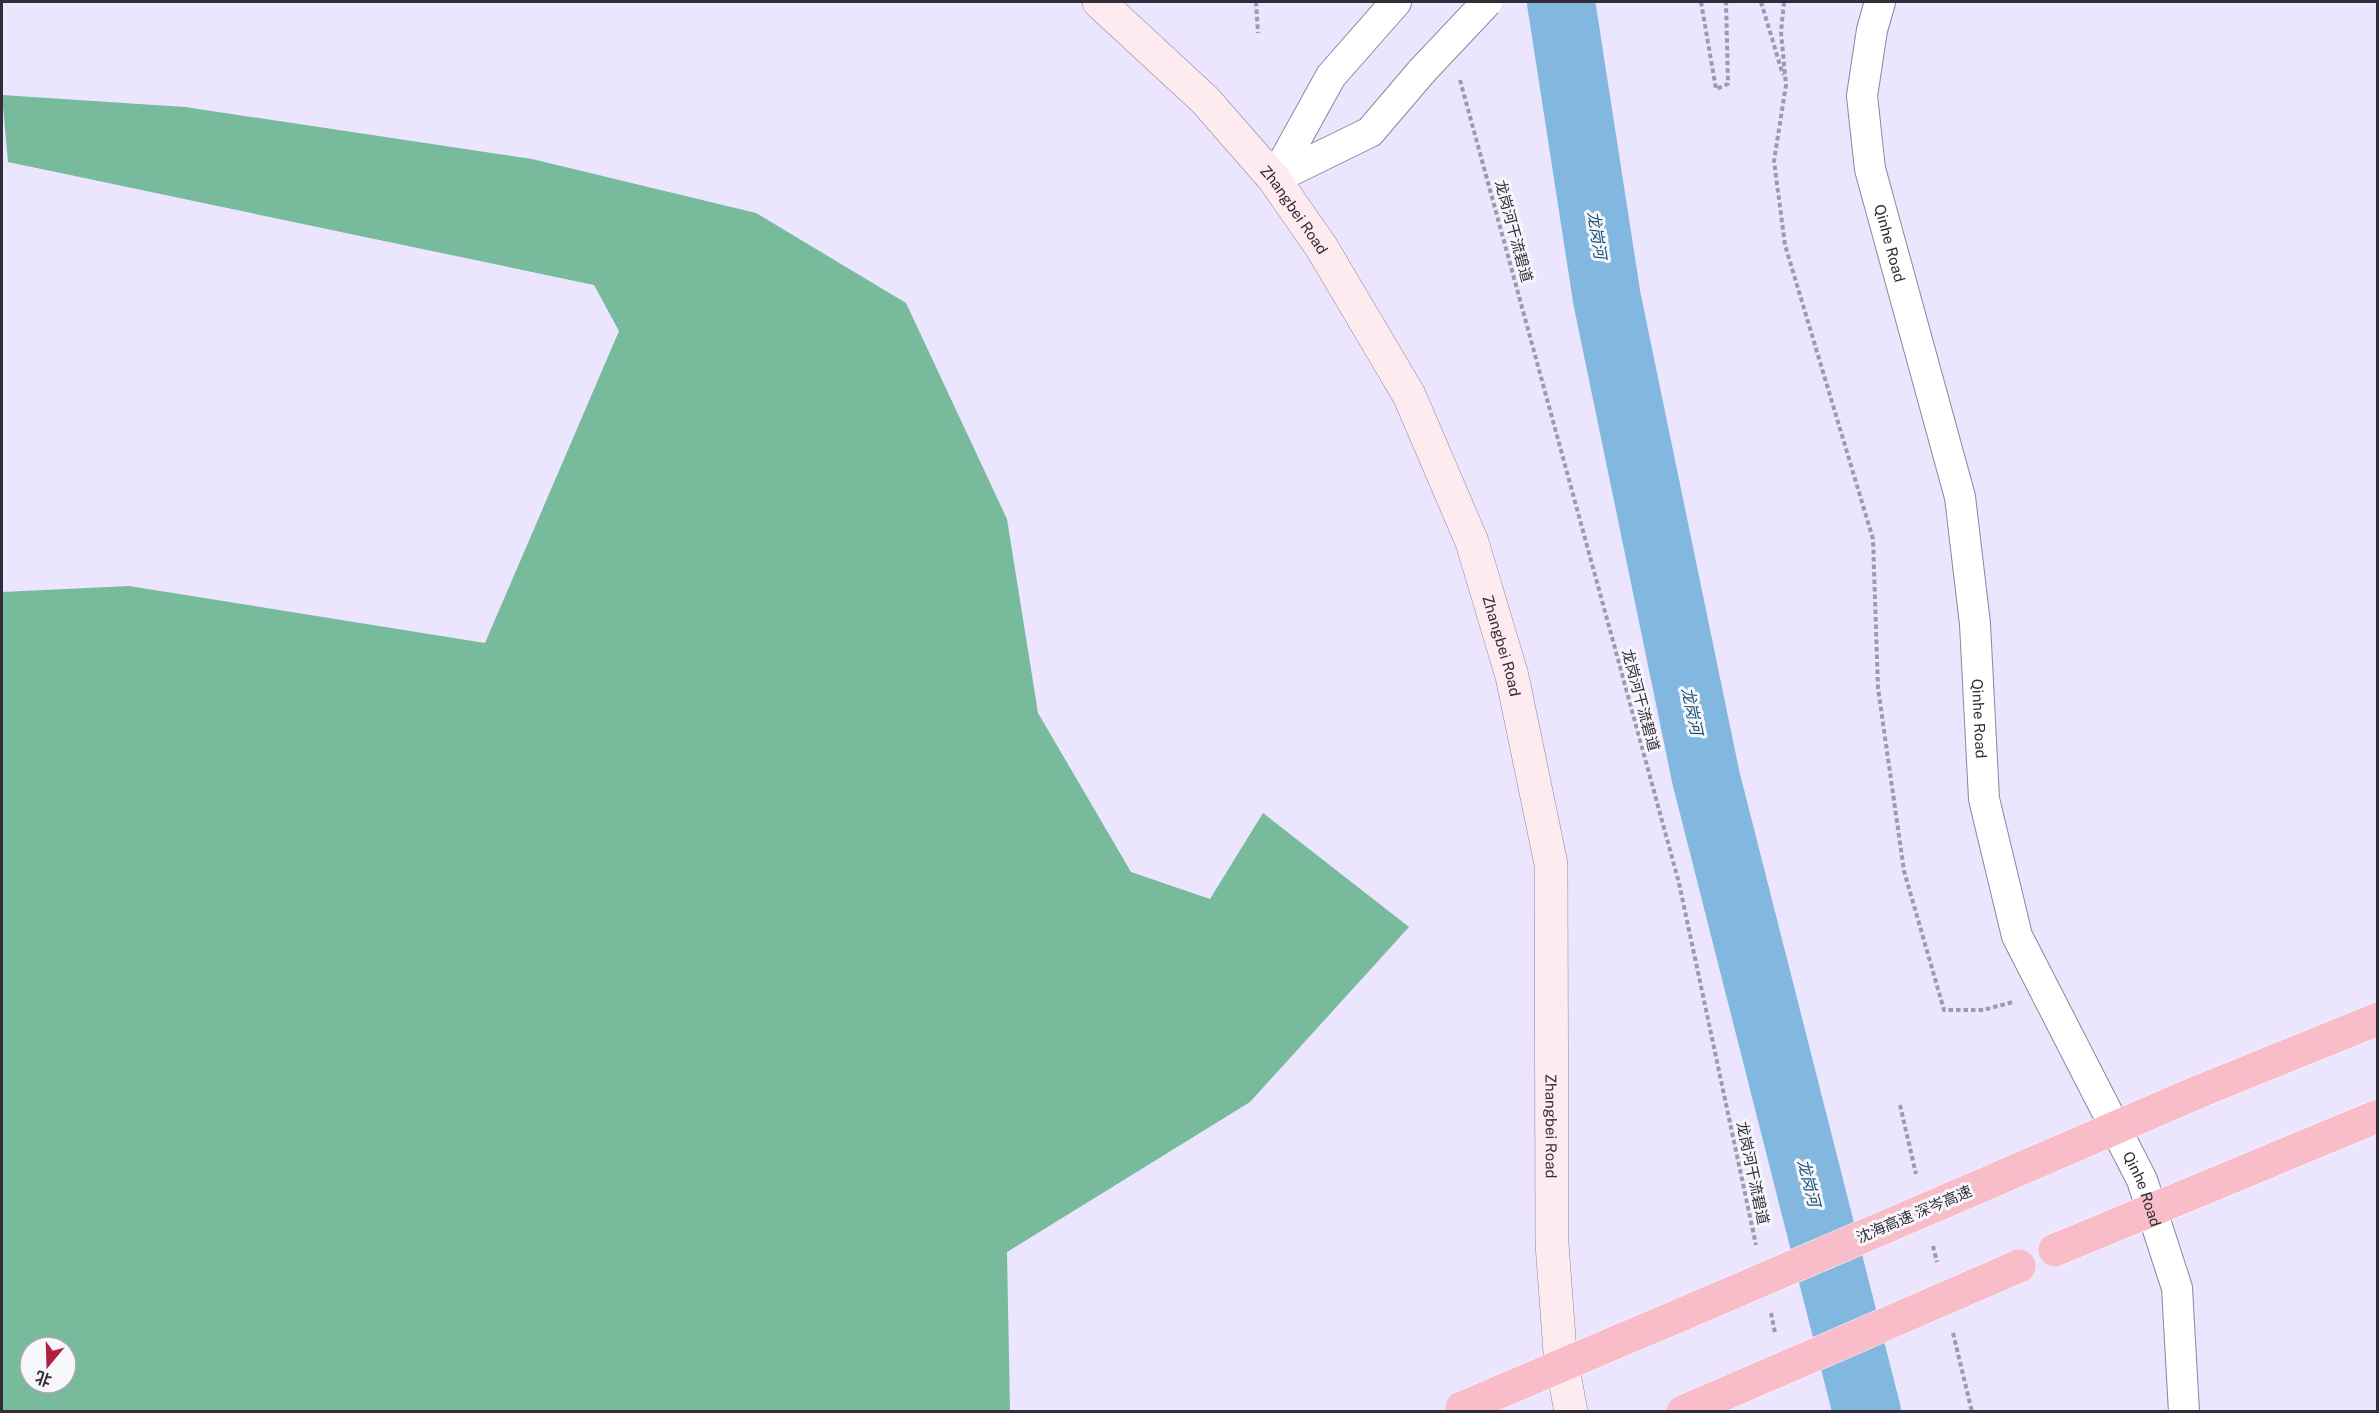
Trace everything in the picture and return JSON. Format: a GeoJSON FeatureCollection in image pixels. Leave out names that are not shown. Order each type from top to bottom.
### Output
{"type":"FeatureCollection","features":[{"type":"Feature","properties":{"kind":"highway","name":"沈海高速 深岑高速"},"geometry":{"type":"LineString","coordinates":[[1457,1410],[2198,1092],[2378,1019]]}},
{"type":"Feature","properties":{"kind":"highway"},"geometry":{"type":"LineString","coordinates":[[1683,1412],[2055,1250],[2378,1116]]}},
{"type":"Feature","properties":{"kind":"street","name":"Zhangbei Road"},"geometry":{"type":"LineString","coordinates":[[1100,2],[1204,100],[1274,179],[1322,248],[1409,395],[1472,542],[1512,676],[1551,864],[1552,1244],[1560,1352],[1571,1412]]}},
{"type":"Feature","properties":{"kind":"street"},"geometry":{"type":"LineString","coordinates":[[1274,179],[1370,132],[1422,71],[1486,2]]}},
{"type":"Feature","properties":{"kind":"street","name":"Qinhe Road"},"geometry":{"type":"LineString","coordinates":[[1880,2],[1872,30],[1862,96],[1870,169],[1960,497],[1975,624],[1984,799],[2017,936],[2142,1180],[2177,1288],[2184,1412]]}},
{"type":"Feature","properties":{"kind":"street"},"geometry":{"type":"LineString","coordinates":[[1274,179],[1331,76],[1392,5]]}},
{"type":"Feature","properties":{"kind":"path"},"geometry":{"type":"LineString","coordinates":[[1256,2],[1258,33]]}},
{"type":"Feature","properties":{"kind":"path"},"geometry":{"type":"LineString","coordinates":[[1701,2],[1716,89],[1728,84],[1726,2]]}},
{"type":"Feature","properties":{"kind":"path"},"geometry":{"type":"LineString","coordinates":[[1761,2],[1786,85]]}},
{"type":"Feature","properties":{"kind":"path"},"geometry":{"type":"LineString","coordinates":[[1784,2],[1781,32],[1786,85],[1774,161],[1785,245],[1873,539],[1878,688],[1904,871],[1944,1010],[1983,1010],[2046,993]]}},
{"type":"Feature","properties":{"kind":"path","name":"龙岗河干流碧道"},"geometry":{"type":"LineString","coordinates":[[1457,69],[1678,883],[1757,1251]]}},
{"type":"Feature","properties":{"kind":"path"},"geometry":{"type":"LineString","coordinates":[[1900,1105],[1919,1185]]}},
{"type":"Feature","properties":{"kind":"path"},"geometry":{"type":"LineString","coordinates":[[1932,1241],[1937,1264]]}},
{"type":"Feature","properties":{"kind":"path"},"geometry":{"type":"LineString","coordinates":[[1769,1308],[1777,1343]]}},
{"type":"Feature","properties":{"kind":"path"},"geometry":{"type":"LineString","coordinates":[[1953,1332],[1972,1412]]}},
{"type":"Feature","properties":{"kind":"green space"},"geometry":{"type":"Polygon","coordinates":[[[2,95],[185,107],[532,159],[756,213],[906,303],[1007,519],[1038,713],[1131,872],[1210,899],[1263,813],[1409,927],[1250,1102],[1007,1252],[1010,1411],[2,1411],[2,592],[129,586],[485,643],[619,331],[594,285],[8,162],[2,95]]]}},
{"type":"Feature","properties":{"kind":"waterway","name":"龙岗河"},"geometry":{"type":"LineString","coordinates":[[1561,2],[1607,299],[1706,778],[1867,1412]]}}]}
